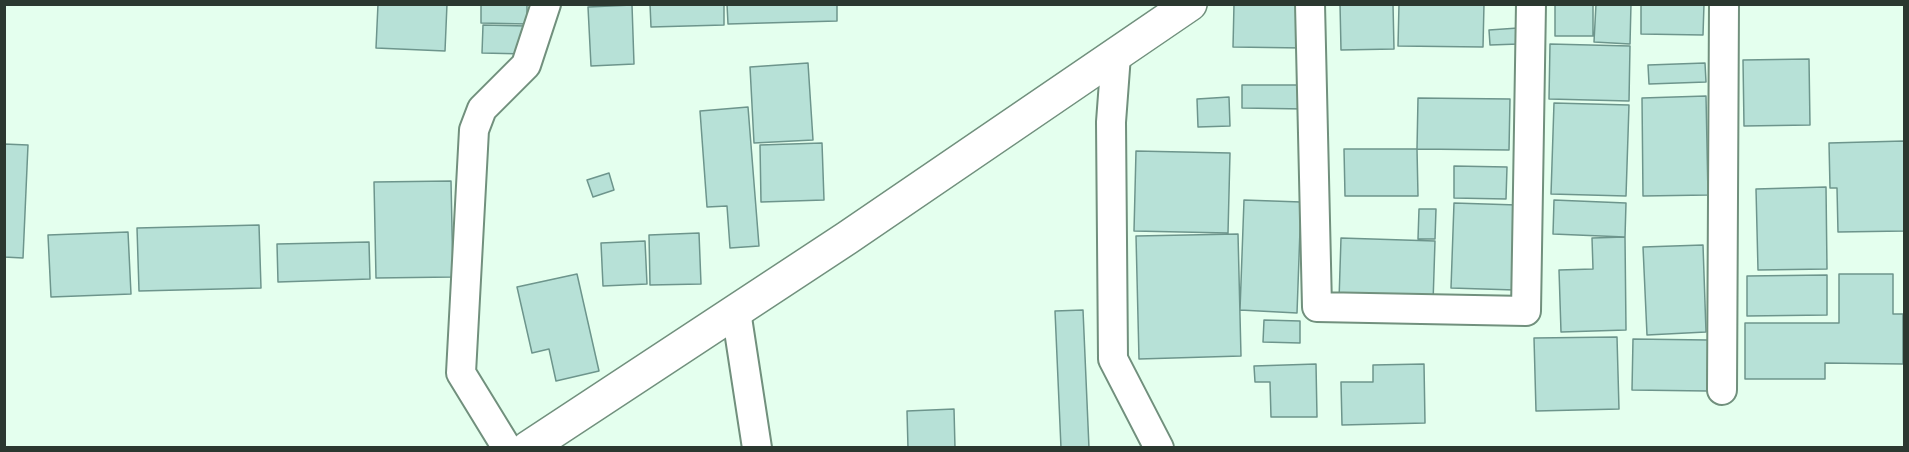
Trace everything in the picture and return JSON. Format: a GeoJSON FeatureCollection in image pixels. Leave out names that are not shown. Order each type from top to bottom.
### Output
{"type":"FeatureCollection","features":[{"type":"Feature","properties":{"kind":"street"},"geometry":{"type":"LineString","coordinates":[[507,447],[461,373],[474,130],[482,109],[526,65],[546,4]]}},
{"type":"Feature","properties":{"kind":"street"},"geometry":{"type":"LineString","coordinates":[[528,447],[847,238],[1190,4]]}},
{"type":"Feature","properties":{"kind":"street"},"geometry":{"type":"LineString","coordinates":[[1310,4],[1317,307],[1526,311],[1531,4]]}},
{"type":"Feature","properties":{"kind":"street"},"geometry":{"type":"LineString","coordinates":[[1722,390],[1724,4]]}},
{"type":"Feature","properties":{"kind":"street"},"geometry":{"type":"LineString","coordinates":[[1116,54],[1111,122],[1113,359],[1160,447]]}},
{"type":"Feature","properties":{"kind":"street"},"geometry":{"type":"LineString","coordinates":[[736,311],[757,447]]}},
{"type":"Feature","properties":{"kind":"building"},"geometry":{"type":"Polygon","coordinates":[[[378,4],[447,4],[445,51],[376,48],[378,4]]]}},
{"type":"Feature","properties":{"kind":"building"},"geometry":{"type":"Polygon","coordinates":[[[481,4],[527,4],[527,24],[481,23],[481,4]]]}},
{"type":"Feature","properties":{"kind":"building"},"geometry":{"type":"Polygon","coordinates":[[[650,4],[724,4],[724,25],[651,27],[650,4]]]}},
{"type":"Feature","properties":{"kind":"building"},"geometry":{"type":"Polygon","coordinates":[[[727,4],[837,4],[837,21],[728,24],[727,4]]]}},
{"type":"Feature","properties":{"kind":"building"},"geometry":{"type":"Polygon","coordinates":[[[1234,4],[1304,4],[1303,48],[1233,47],[1234,4]]]}},
{"type":"Feature","properties":{"kind":"building"},"geometry":{"type":"Polygon","coordinates":[[[1340,4],[1393,4],[1394,49],[1341,50],[1340,4]]]}},
{"type":"Feature","properties":{"kind":"building"},"geometry":{"type":"Polygon","coordinates":[[[1399,4],[1484,4],[1483,47],[1398,46],[1399,4]]]}},
{"type":"Feature","properties":{"kind":"building"},"geometry":{"type":"Polygon","coordinates":[[[1555,4],[1593,4],[1593,36],[1555,36],[1555,4]]]}},
{"type":"Feature","properties":{"kind":"building"},"geometry":{"type":"Polygon","coordinates":[[[1596,4],[1631,4],[1630,44],[1594,42],[1596,4]]]}},
{"type":"Feature","properties":{"kind":"building"},"geometry":{"type":"Polygon","coordinates":[[[1641,4],[1704,4],[1703,35],[1641,34],[1641,4]]]}},
{"type":"Feature","properties":{"kind":"building"},"geometry":{"type":"Polygon","coordinates":[[[632,5],[634,64],[591,66],[588,7],[632,5]]]}},
{"type":"Feature","properties":{"kind":"building"},"geometry":{"type":"Polygon","coordinates":[[[483,25],[527,26],[526,54],[482,53],[483,25]]]}},
{"type":"Feature","properties":{"kind":"building"},"geometry":{"type":"Polygon","coordinates":[[[1518,28],[1519,44],[1490,45],[1489,30],[1518,28]]]}},
{"type":"Feature","properties":{"kind":"building"},"geometry":{"type":"Polygon","coordinates":[[[1550,44],[1630,46],[1629,101],[1549,99],[1550,44]]]}},
{"type":"Feature","properties":{"kind":"building"},"geometry":{"type":"Polygon","coordinates":[[[1809,59],[1810,125],[1744,126],[1743,60],[1809,59]]]}},
{"type":"Feature","properties":{"kind":"building"},"geometry":{"type":"Polygon","coordinates":[[[808,63],[813,140],[754,143],[750,67],[808,63]]]}},
{"type":"Feature","properties":{"kind":"building"},"geometry":{"type":"Polygon","coordinates":[[[1705,63],[1706,82],[1649,84],[1648,65],[1705,63]]]}},
{"type":"Feature","properties":{"kind":"building"},"geometry":{"type":"Polygon","coordinates":[[[1242,85],[1305,85],[1305,109],[1242,108],[1242,85]]]}},
{"type":"Feature","properties":{"kind":"building"},"geometry":{"type":"Polygon","coordinates":[[[1706,96],[1708,195],[1643,196],[1642,98],[1706,96]]]}},
{"type":"Feature","properties":{"kind":"building"},"geometry":{"type":"Polygon","coordinates":[[[1229,97],[1230,126],[1198,127],[1197,99],[1229,97]]]}},
{"type":"Feature","properties":{"kind":"building"},"geometry":{"type":"Polygon","coordinates":[[[1418,98],[1510,99],[1509,150],[1417,149],[1418,98]]]}},
{"type":"Feature","properties":{"kind":"building"},"geometry":{"type":"Polygon","coordinates":[[[1554,103],[1629,105],[1626,196],[1551,194],[1554,103]]]}},
{"type":"Feature","properties":{"kind":"building"},"geometry":{"type":"Polygon","coordinates":[[[748,107],[759,246],[730,248],[727,206],[707,207],[700,111],[748,107]]]}},
{"type":"Feature","properties":{"kind":"building"},"geometry":{"type":"Polygon","coordinates":[[[1904,141],[1904,231],[1838,232],[1837,188],[1830,188],[1829,143],[1904,141]]]}},
{"type":"Feature","properties":{"kind":"building"},"geometry":{"type":"Polygon","coordinates":[[[822,143],[824,200],[761,202],[760,145],[822,143]]]}},
{"type":"Feature","properties":{"kind":"building"},"geometry":{"type":"Polygon","coordinates":[[[4,144],[28,145],[23,258],[4,257],[4,144]]]}},
{"type":"Feature","properties":{"kind":"building"},"geometry":{"type":"Polygon","coordinates":[[[1344,149],[1417,149],[1418,196],[1345,196],[1344,149]]]}},
{"type":"Feature","properties":{"kind":"building"},"geometry":{"type":"Polygon","coordinates":[[[1136,151],[1230,153],[1228,233],[1134,231],[1136,151]]]}},
{"type":"Feature","properties":{"kind":"building"},"geometry":{"type":"Polygon","coordinates":[[[1454,166],[1507,167],[1506,199],[1454,198],[1454,166]]]}},
{"type":"Feature","properties":{"kind":"building"},"geometry":{"type":"Polygon","coordinates":[[[609,173],[614,190],[593,197],[587,180],[609,173]]]}},
{"type":"Feature","properties":{"kind":"building"},"geometry":{"type":"Polygon","coordinates":[[[451,181],[453,277],[376,278],[374,182],[451,181]]]}},
{"type":"Feature","properties":{"kind":"building"},"geometry":{"type":"Polygon","coordinates":[[[1826,187],[1827,269],[1758,270],[1756,189],[1826,187]]]}},
{"type":"Feature","properties":{"kind":"building"},"geometry":{"type":"Polygon","coordinates":[[[1244,200],[1301,202],[1297,313],[1240,310],[1244,200]]]}},
{"type":"Feature","properties":{"kind":"building"},"geometry":{"type":"Polygon","coordinates":[[[1554,200],[1626,203],[1625,237],[1553,234],[1554,200]]]}},
{"type":"Feature","properties":{"kind":"building"},"geometry":{"type":"Polygon","coordinates":[[[1454,203],[1517,205],[1515,290],[1451,288],[1454,203]]]}},
{"type":"Feature","properties":{"kind":"building"},"geometry":{"type":"Polygon","coordinates":[[[1419,209],[1436,209],[1435,239],[1418,239],[1419,209]]]}},
{"type":"Feature","properties":{"kind":"building"},"geometry":{"type":"Polygon","coordinates":[[[259,225],[261,288],[139,291],[137,228],[259,225]]]}},
{"type":"Feature","properties":{"kind":"building"},"geometry":{"type":"Polygon","coordinates":[[[128,232],[131,294],[51,297],[48,235],[128,232]]]}},
{"type":"Feature","properties":{"kind":"building"},"geometry":{"type":"Polygon","coordinates":[[[699,233],[701,284],[650,285],[649,235],[699,233]]]}},
{"type":"Feature","properties":{"kind":"building"},"geometry":{"type":"Polygon","coordinates":[[[1238,234],[1241,356],[1139,359],[1136,236],[1238,234]]]}},
{"type":"Feature","properties":{"kind":"building"},"geometry":{"type":"Polygon","coordinates":[[[1625,237],[1626,330],[1561,332],[1559,270],[1593,269],[1592,238],[1625,237]]]}},
{"type":"Feature","properties":{"kind":"building"},"geometry":{"type":"Polygon","coordinates":[[[1341,238],[1435,241],[1433,303],[1339,300],[1341,238]]]}},
{"type":"Feature","properties":{"kind":"building"},"geometry":{"type":"Polygon","coordinates":[[[645,241],[647,284],[603,286],[601,243],[645,241]]]}},
{"type":"Feature","properties":{"kind":"building"},"geometry":{"type":"Polygon","coordinates":[[[369,242],[370,279],[278,282],[277,244],[369,242]]]}},
{"type":"Feature","properties":{"kind":"building"},"geometry":{"type":"Polygon","coordinates":[[[1703,245],[1706,332],[1647,335],[1643,247],[1703,245]]]}},
{"type":"Feature","properties":{"kind":"building"},"geometry":{"type":"Polygon","coordinates":[[[577,274],[599,371],[556,381],[549,349],[532,353],[517,287],[577,274]]]}},
{"type":"Feature","properties":{"kind":"building"},"geometry":{"type":"Polygon","coordinates":[[[1839,274],[1893,274],[1893,314],[1903,314],[1903,364],[1825,363],[1825,379],[1745,379],[1745,323],[1839,323],[1839,274]]]}},
{"type":"Feature","properties":{"kind":"building"},"geometry":{"type":"Polygon","coordinates":[[[1827,275],[1827,315],[1747,316],[1747,276],[1827,275]]]}},
{"type":"Feature","properties":{"kind":"building"},"geometry":{"type":"Polygon","coordinates":[[[1083,310],[1089,448],[1061,448],[1055,311],[1083,310]]]}},
{"type":"Feature","properties":{"kind":"building"},"geometry":{"type":"Polygon","coordinates":[[[1264,320],[1300,321],[1300,343],[1263,342],[1264,320]]]}},
{"type":"Feature","properties":{"kind":"building"},"geometry":{"type":"Polygon","coordinates":[[[1617,337],[1619,409],[1536,411],[1534,338],[1617,337]]]}},
{"type":"Feature","properties":{"kind":"building"},"geometry":{"type":"Polygon","coordinates":[[[1633,339],[1708,340],[1707,391],[1632,390],[1633,339]]]}},
{"type":"Feature","properties":{"kind":"building"},"geometry":{"type":"Polygon","coordinates":[[[1316,364],[1317,417],[1271,417],[1270,382],[1255,382],[1254,366],[1316,364]]]}},
{"type":"Feature","properties":{"kind":"building"},"geometry":{"type":"Polygon","coordinates":[[[1424,364],[1425,423],[1342,425],[1341,382],[1373,382],[1373,365],[1424,364]]]}},
{"type":"Feature","properties":{"kind":"building"},"geometry":{"type":"Polygon","coordinates":[[[954,409],[955,448],[908,448],[907,411],[954,409]]]}}]}
